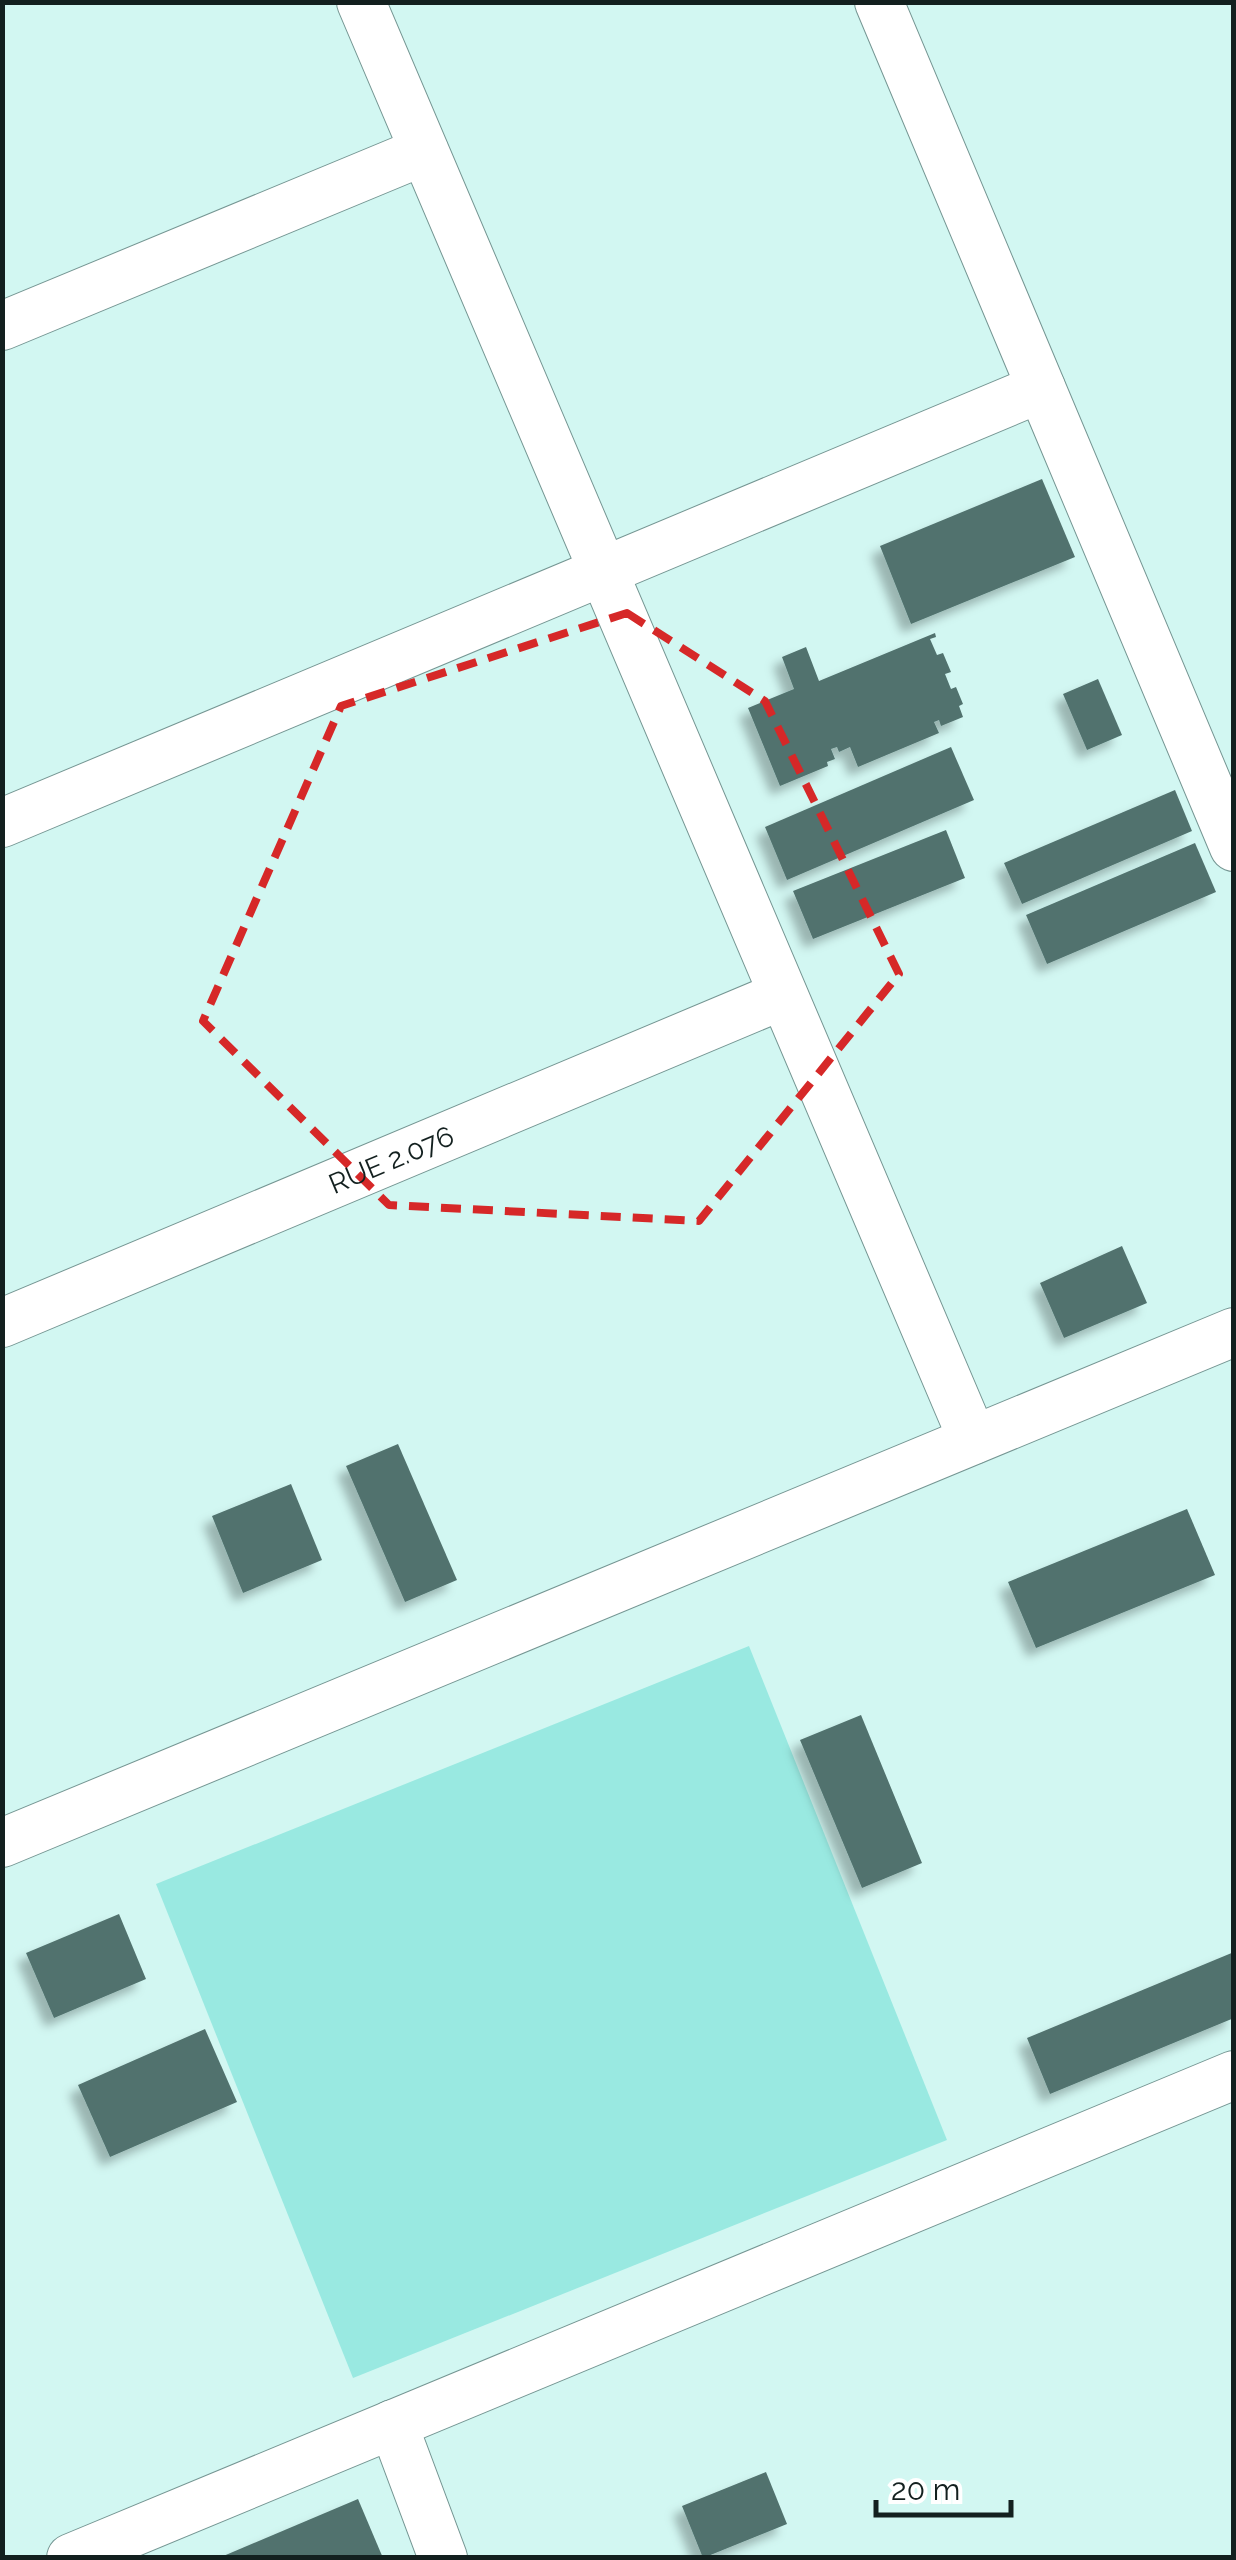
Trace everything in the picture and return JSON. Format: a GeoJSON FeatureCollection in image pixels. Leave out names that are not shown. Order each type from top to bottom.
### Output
{"type":"FeatureCollection","features":[{"type":"Feature","properties":{"kind":"street"},"geometry":{"type":"LineString","coordinates":[[361,2],[973,1440]]}},
{"type":"Feature","properties":{"kind":"street"},"geometry":{"type":"LineString","coordinates":[[879,2],[1234,848]]}},
{"type":"Feature","properties":{"kind":"street"},"geometry":{"type":"LineString","coordinates":[[2,326],[424,151]]}},
{"type":"Feature","properties":{"kind":"street"},"geometry":{"type":"LineString","coordinates":[[2,823],[1041,388]]}},
{"type":"Feature","properties":{"kind":"street","name":"RUE 2.076"},"geometry":{"type":"LineString","coordinates":[[2,1323],[783,996]]}},
{"type":"Feature","properties":{"kind":"street"},"geometry":{"type":"LineString","coordinates":[[2,1844],[1234,1332]]}},
{"type":"Feature","properties":{"kind":"street"},"geometry":{"type":"LineString","coordinates":[[71,2558],[1234,2075]]}},
{"type":"Feature","properties":{"kind":"street"},"geometry":{"type":"LineString","coordinates":[[392,2424],[443,2558]]}},
{"type":"Feature","properties":{"kind":"highlighted area"},"geometry":{"type":"Polygon","coordinates":[[[627,613],[765,701],[899,974],[699,1221],[389,1205],[203,1021],[341,706],[627,613]]]}},
{"type":"Feature","properties":{"kind":"shaded area"},"geometry":{"type":"Polygon","coordinates":[[[749,1646],[947,2140],[353,2378],[156,1884],[749,1646]]]}},
{"type":"Feature","properties":{"kind":"building"},"geometry":{"type":"Polygon","coordinates":[[[1042,479],[1075,557],[911,624],[880,546],[1042,479]]]}},
{"type":"Feature","properties":{"kind":"building"},"geometry":{"type":"Polygon","coordinates":[[[935,633],[936,637],[930,639],[937,655],[943,653],[951,672],[945,674],[951,689],[956,687],[963,717],[941,726],[939,720],[934,722],[939,733],[858,767],[850,747],[839,752],[837,747],[831,749],[835,759],[827,762],[828,766],[780,786],[748,708],[794,689],[782,657],[806,647],[819,681],[935,633]]]}},
{"type":"Feature","properties":{"kind":"building"},"geometry":{"type":"Polygon","coordinates":[[[1098,679],[1122,735],[1087,750],[1063,694],[1098,679]]]}},
{"type":"Feature","properties":{"kind":"building"},"geometry":{"type":"Polygon","coordinates":[[[951,747],[974,800],[787,880],[765,827],[951,747]]]}},
{"type":"Feature","properties":{"kind":"building"},"geometry":{"type":"Polygon","coordinates":[[[1175,790],[1192,831],[1022,904],[1004,863],[1175,790]]]}},
{"type":"Feature","properties":{"kind":"building"},"geometry":{"type":"Polygon","coordinates":[[[946,830],[965,878],[813,939],[793,891],[946,830]]]}},
{"type":"Feature","properties":{"kind":"building"},"geometry":{"type":"Polygon","coordinates":[[[1195,843],[1216,892],[1047,964],[1026,915],[1195,843]]]}},
{"type":"Feature","properties":{"kind":"building"},"geometry":{"type":"Polygon","coordinates":[[[1122,1246],[1147,1303],[1064,1338],[1040,1283],[1122,1246]]]}},
{"type":"Feature","properties":{"kind":"building"},"geometry":{"type":"Polygon","coordinates":[[[398,1444],[457,1580],[405,1602],[346,1466],[398,1444]]]}},
{"type":"Feature","properties":{"kind":"building"},"geometry":{"type":"Polygon","coordinates":[[[291,1484],[322,1560],[243,1593],[212,1516],[291,1484]]]}},
{"type":"Feature","properties":{"kind":"building"},"geometry":{"type":"Polygon","coordinates":[[[1187,1509],[1215,1575],[1036,1648],[1008,1582],[1187,1509]]]}},
{"type":"Feature","properties":{"kind":"building"},"geometry":{"type":"Polygon","coordinates":[[[861,1715],[922,1863],[862,1888],[800,1740],[861,1715]]]}},
{"type":"Feature","properties":{"kind":"building"},"geometry":{"type":"Polygon","coordinates":[[[119,1914],[146,1979],[54,2018],[26,1953],[119,1914]]]}},
{"type":"Feature","properties":{"kind":"building"},"geometry":{"type":"Polygon","coordinates":[[[1234,1952],[1234,2018],[1050,2094],[1027,2038],[1234,1952]]]}},
{"type":"Feature","properties":{"kind":"building"},"geometry":{"type":"Polygon","coordinates":[[[205,2029],[237,2102],[110,2157],[78,2085],[205,2029]]]}},
{"type":"Feature","properties":{"kind":"building"},"geometry":{"type":"Polygon","coordinates":[[[766,2472],[787,2524],[703,2558],[682,2506],[766,2472]]]}},
{"type":"Feature","properties":{"kind":"building"},"geometry":{"type":"Polygon","coordinates":[[[358,2499],[383,2558],[221,2558],[221,2557],[358,2499]]]}}]}
